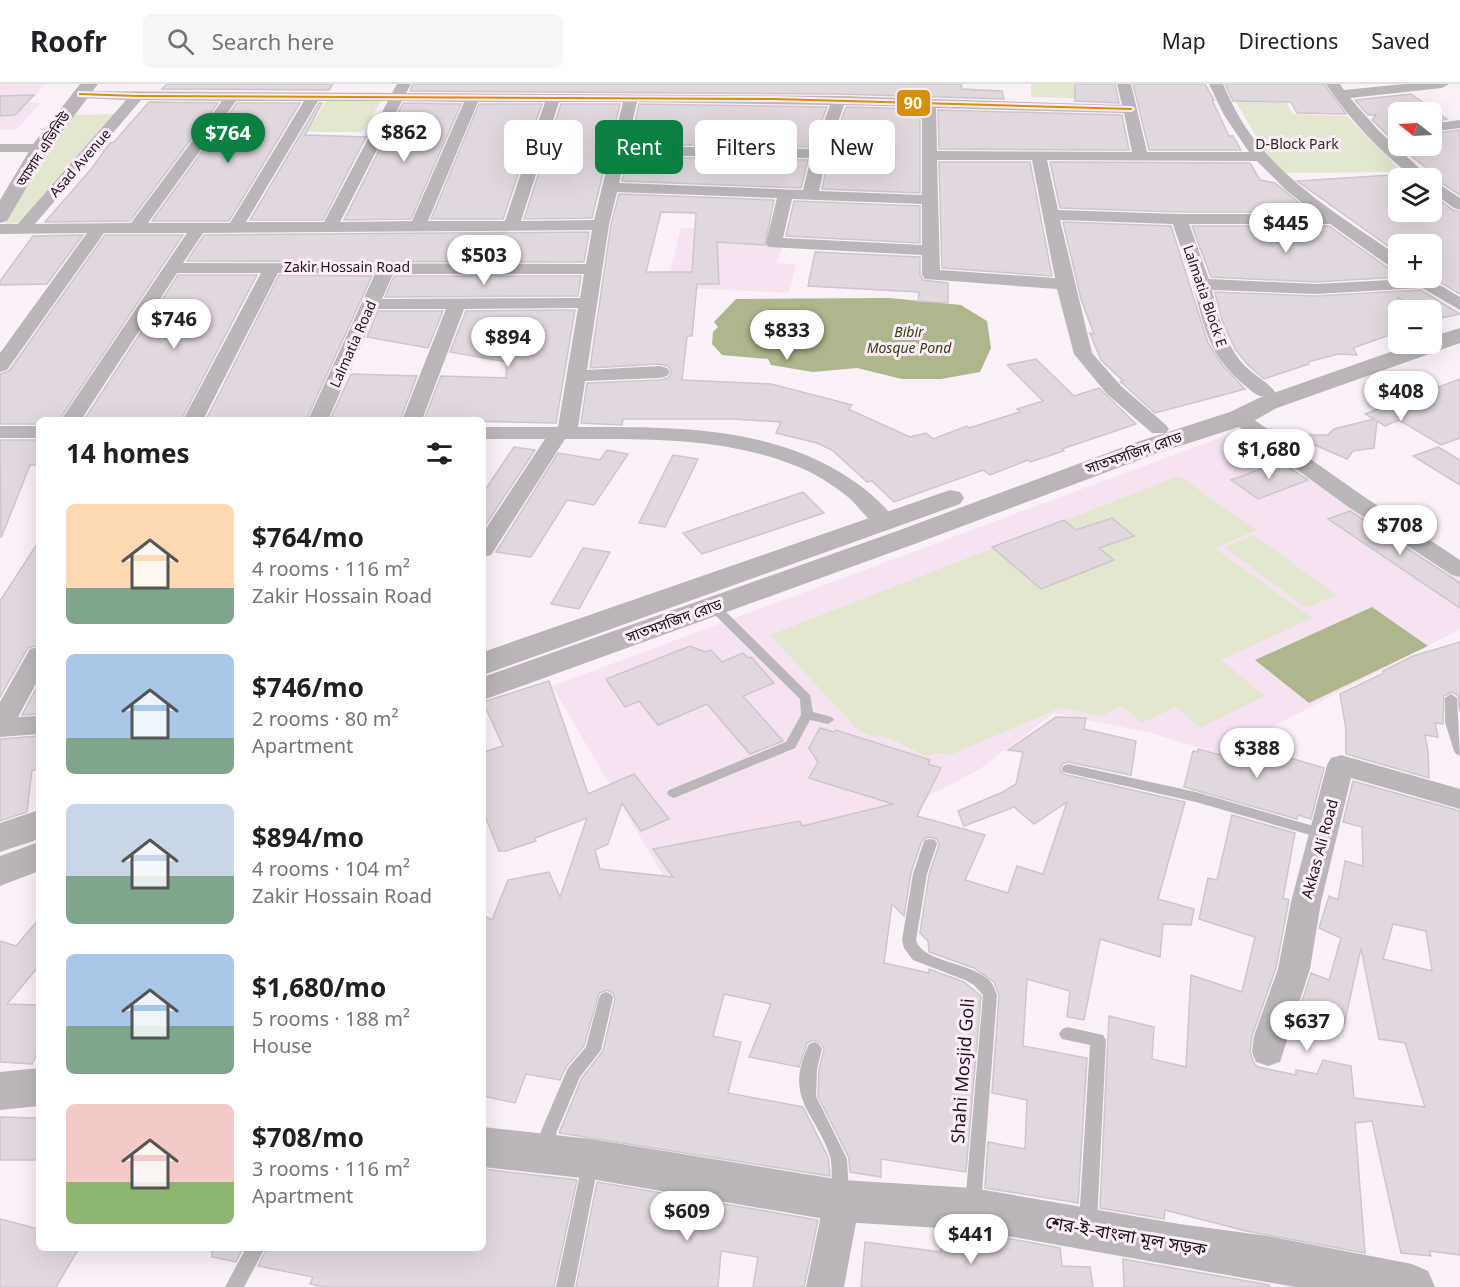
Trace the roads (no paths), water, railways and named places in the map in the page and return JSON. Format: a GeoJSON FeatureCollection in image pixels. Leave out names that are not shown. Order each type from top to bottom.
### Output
{"type":"FeatureCollection","features":[{"type":"Feature","properties":{"kind":"main road","name":"আসাদ এভিনিউ"},"geometry":{"type":"LineString","coordinates":[[0,188],[81,87]]}},
{"type":"Feature","properties":{"kind":"main road","name":"আসাদ এভিনিউ"},"geometry":{"type":"LineString","coordinates":[[0,217],[32,148]]}},
{"type":"Feature","properties":{"kind":"main road","name":"সাতমসজিদ রোড"},"geometry":{"type":"LineString","coordinates":[[486,663],[892,527],[1239,418],[1448,328]]}},
{"type":"Feature","properties":{"kind":"main road","name":"সাতমসজিদ রোড"},"geometry":{"type":"LineString","coordinates":[[486,688],[714,607],[892,527],[1388,347]]}},
{"type":"Feature","properties":{"kind":"main road"},"geometry":{"type":"LineString","coordinates":[[0,838],[36,825]]}},
{"type":"Feature","properties":{"kind":"main road"},"geometry":{"type":"LineString","coordinates":[[0,871],[36,857]]}},
{"type":"Feature","properties":{"kind":"street"},"geometry":{"type":"LineString","coordinates":[[677,99],[678,84]]}},
{"type":"Feature","properties":{"kind":"street"},"geometry":{"type":"LineString","coordinates":[[774,99],[775,84]]}},
{"type":"Feature","properties":{"kind":"street"},"geometry":{"type":"LineString","coordinates":[[1124,84],[1141,157]]}},
{"type":"Feature","properties":{"kind":"street"},"geometry":{"type":"LineString","coordinates":[[1216,84],[1221,97],[1259,157],[1283,182],[1330,219],[1388,257]]}},
{"type":"Feature","properties":{"kind":"street"},"geometry":{"type":"LineString","coordinates":[[1336,89],[1442,84]]}},
{"type":"Feature","properties":{"kind":"street"},"geometry":{"type":"LineString","coordinates":[[81,87],[137,96],[314,96],[401,90],[473,97],[839,100],[1131,109]]}},
{"type":"Feature","properties":{"kind":"street"},"geometry":{"type":"LineString","coordinates":[[1336,89],[1376,134],[1412,168]]}},
{"type":"Feature","properties":{"kind":"street"},"geometry":{"type":"LineString","coordinates":[[329,227],[401,90]]}},
{"type":"Feature","properties":{"kind":"street","name":"Asad Avenue"},"geometry":{"type":"LineString","coordinates":[[22,229],[137,96]]}},
{"type":"Feature","properties":{"kind":"street"},"geometry":{"type":"LineString","coordinates":[[235,227],[314,96]]}},
{"type":"Feature","properties":{"kind":"street"},"geometry":{"type":"LineString","coordinates":[[136,228],[232,97]]}},
{"type":"Feature","properties":{"kind":"street"},"geometry":{"type":"LineString","coordinates":[[418,226],[473,97]]}},
{"type":"Feature","properties":{"kind":"street"},"geometry":{"type":"LineString","coordinates":[[511,225],[554,97]]}},
{"type":"Feature","properties":{"kind":"street"},"geometry":{"type":"LineString","coordinates":[[626,120],[631,99]]}},
{"type":"Feature","properties":{"kind":"street"},"geometry":{"type":"LineString","coordinates":[[832,120],[839,100]]}},
{"type":"Feature","properties":{"kind":"street"},"geometry":{"type":"LineString","coordinates":[[929,103],[931,275],[1065,284]]}},
{"type":"Feature","properties":{"kind":"street"},"geometry":{"type":"LineString","coordinates":[[1442,126],[1460,124]]}},
{"type":"Feature","properties":{"kind":"street"},"geometry":{"type":"LineString","coordinates":[[1376,134],[1388,133]]}},
{"type":"Feature","properties":{"kind":"street"},"geometry":{"type":"LineString","coordinates":[[0,148],[32,148]]}},
{"type":"Feature","properties":{"kind":"street"},"geometry":{"type":"LineString","coordinates":[[683,151],[809,154]]}},
{"type":"Feature","properties":{"kind":"street"},"geometry":{"type":"LineString","coordinates":[[928,155],[1259,157]]}},
{"type":"Feature","properties":{"kind":"street"},"geometry":{"type":"LineString","coordinates":[[1039,157],[1065,284],[1083,354],[1114,390],[1159,429]]}},
{"type":"Feature","properties":{"kind":"street"},"geometry":{"type":"LineString","coordinates":[[486,546],[563,433],[577,376],[601,225],[614,174]]}},
{"type":"Feature","properties":{"kind":"street"},"geometry":{"type":"LineString","coordinates":[[810,194],[815,174]]}},
{"type":"Feature","properties":{"kind":"street"},"geometry":{"type":"LineString","coordinates":[[611,187],[929,200]]}},
{"type":"Feature","properties":{"kind":"street"},"geometry":{"type":"LineString","coordinates":[[1442,192],[1459,204]]}},
{"type":"Feature","properties":{"kind":"street"},"geometry":{"type":"LineString","coordinates":[[786,193],[774,243],[930,250]]}},
{"type":"Feature","properties":{"kind":"street"},"geometry":{"type":"LineString","coordinates":[[1051,215],[1179,219],[1330,219]]}},
{"type":"Feature","properties":{"kind":"street","name":"Lalmatia Block E"},"geometry":{"type":"LineString","coordinates":[[1179,219],[1202,284],[1209,316],[1225,354],[1240,372],[1265,392]]}},
{"type":"Feature","properties":{"kind":"street"},"geometry":{"type":"LineString","coordinates":[[0,229],[601,225]]}},
{"type":"Feature","properties":{"kind":"street"},"geometry":{"type":"LineString","coordinates":[[0,366],[99,228]]}},
{"type":"Feature","properties":{"kind":"street"},"geometry":{"type":"LineString","coordinates":[[73,417],[198,228]]}},
{"type":"Feature","properties":{"kind":"street"},"geometry":{"type":"LineString","coordinates":[[195,417],[273,267]]}},
{"type":"Feature","properties":{"kind":"street","name":"Lalmatia Road"},"geometry":{"type":"LineString","coordinates":[[319,417],[387,267]]}},
{"type":"Feature","properties":{"kind":"street","name":"Zakir Hossain Road"},"geometry":{"type":"LineString","coordinates":[[172,268],[594,269]]}},
{"type":"Feature","properties":{"kind":"street"},"geometry":{"type":"LineString","coordinates":[[1202,284],[1316,289],[1388,283]]}},
{"type":"Feature","properties":{"kind":"street"},"geometry":{"type":"LineString","coordinates":[[1426,288],[1448,328]]}},
{"type":"Feature","properties":{"kind":"street"},"geometry":{"type":"LineString","coordinates":[[371,304],[589,303]]}},
{"type":"Feature","properties":{"kind":"street"},"geometry":{"type":"LineString","coordinates":[[413,417],[457,305]]}},
{"type":"Feature","properties":{"kind":"street"},"geometry":{"type":"LineString","coordinates":[[577,376],[660,372]]}},
{"type":"Feature","properties":{"kind":"street"},"geometry":{"type":"LineString","coordinates":[[1239,418],[1355,501],[1460,570]]}},
{"type":"Feature","properties":{"kind":"street"},"geometry":{"type":"LineString","coordinates":[[0,432],[36,432]]}},
{"type":"Feature","properties":{"kind":"street"},"geometry":{"type":"LineString","coordinates":[[486,433],[700,435],[739,440],[773,449],[830,473],[865,498],[892,527]]}},
{"type":"Feature","properties":{"kind":"street"},"geometry":{"type":"LineString","coordinates":[[0,727],[36,661]]}},
{"type":"Feature","properties":{"kind":"street"},"geometry":{"type":"LineString","coordinates":[[0,727],[36,725]]}},
{"type":"Feature","properties":{"kind":"street","name":"Akkas Ali Road"},"geometry":{"type":"LineString","coordinates":[[1268,1052],[1270,1036],[1294,969],[1306,902],[1341,765],[1460,799]]}},
{"type":"Feature","properties":{"kind":"street"},"geometry":{"type":"LineString","coordinates":[[0,1091],[36,1087]]}},
{"type":"Feature","properties":{"kind":"street","name":"শের-ই-বাংলা মূল সড়ক"},"geometry":{"type":"LineString","coordinates":[[486,1147],[591,1159],[842,1201],[973,1209],[1268,1259],[1412,1287]]}},
{"type":"Feature","properties":{"kind":"street"},"geometry":{"type":"LineString","coordinates":[[825,1287],[842,1201]]}},
{"type":"Feature","properties":{"kind":"lane"},"geometry":{"type":"LineString","coordinates":[[674,794],[791,745],[807,715],[806,698],[714,607]]}},
{"type":"Feature","properties":{"kind":"lane"},"geometry":{"type":"LineString","coordinates":[[1451,698],[1451,722],[1460,751]]}},
{"type":"Feature","properties":{"kind":"lane"},"geometry":{"type":"LineString","coordinates":[[807,715],[828,720]]}},
{"type":"Feature","properties":{"kind":"lane"},"geometry":{"type":"LineString","coordinates":[[1068,769],[1196,797],[1324,834]]}},
{"type":"Feature","properties":{"kind":"lane","name":"Shahi Mosjid Goli"},"geometry":{"type":"LineString","coordinates":[[930,844],[920,874],[909,940],[911,948],[918,956],[979,979],[988,987],[990,995],[973,1209]]}},
{"type":"Feature","properties":{"kind":"lane"},"geometry":{"type":"LineString","coordinates":[[544,1154],[549,1131],[574,1073],[594,1050],[606,998]]}},
{"type":"Feature","properties":{"kind":"lane"},"geometry":{"type":"LineString","coordinates":[[1067,1034],[1098,1040],[1088,1230]]}},
{"type":"Feature","properties":{"kind":"lane"},"geometry":{"type":"LineString","coordinates":[[814,1049],[806,1088],[809,1103],[838,1156],[842,1201]]}},
{"type":"Feature","properties":{"kind":"lane"},"geometry":{"type":"LineString","coordinates":[[565,1287],[591,1159]]}},
{"type":"Feature","properties":{"kind":"lane"},"geometry":{"type":"LineString","coordinates":[[234,1287],[254,1251]]}},
{"type":"Feature","properties":{"kind":"water","name":"Bibir Mosque Pond"},"geometry":{"type":"Polygon","coordinates":[[[889,298],[961,305],[987,321],[991,348],[980,372],[941,379],[902,379],[857,368],[813,372],[771,365],[768,359],[722,355],[712,344],[713,332],[718,327],[714,322],[736,299],[889,298]]]}},
{"type":"Feature","properties":{"kind":"water"},"geometry":{"type":"Polygon","coordinates":[[[1372,607],[1428,646],[1309,703],[1255,660],[1372,607]]]}},
{"type":"Feature","properties":{"kind":"park label","name":"D-Block Park"},"geometry":{"type":"Point","coordinates":[1297,144]}}]}
